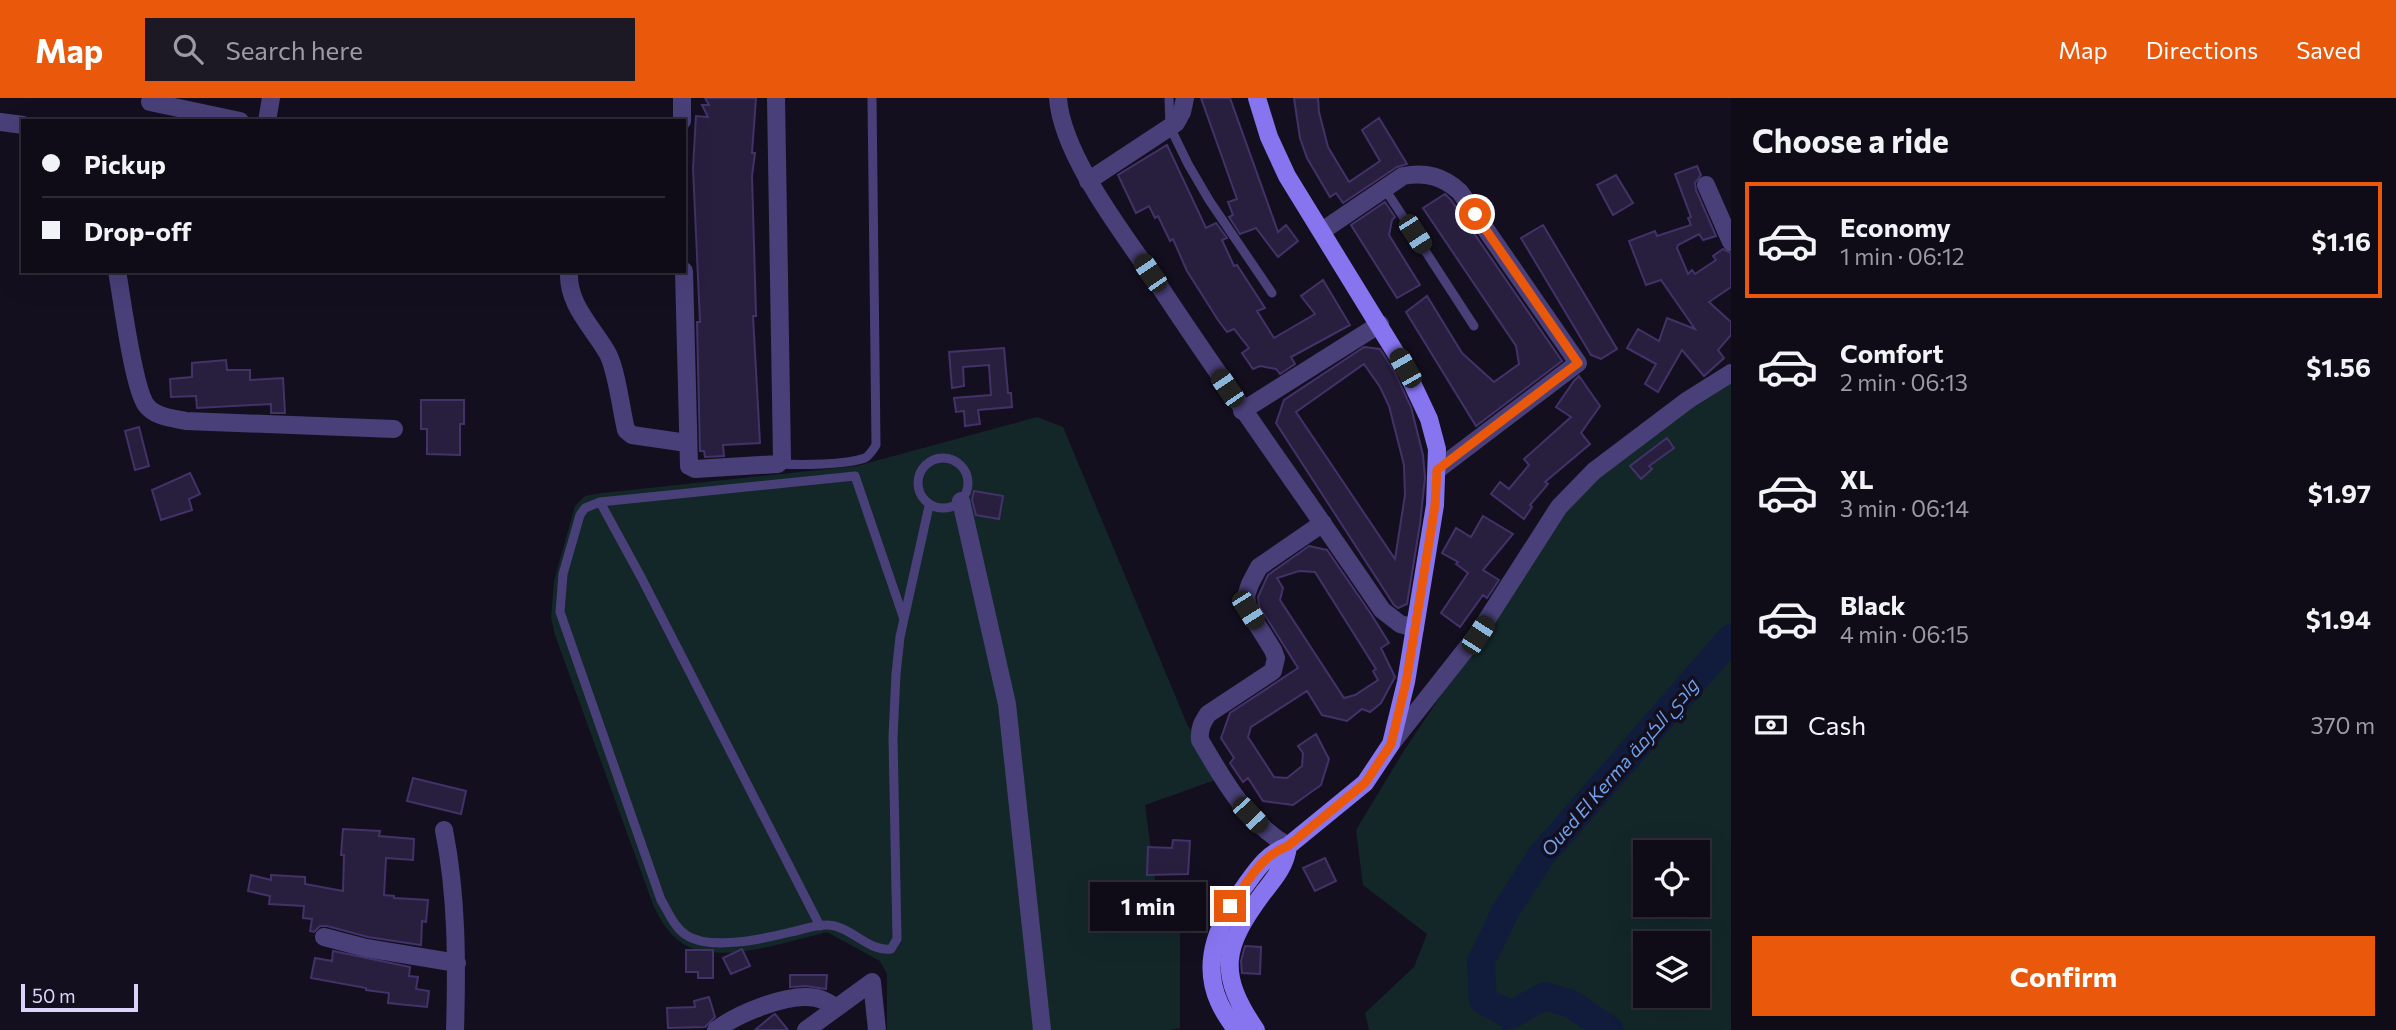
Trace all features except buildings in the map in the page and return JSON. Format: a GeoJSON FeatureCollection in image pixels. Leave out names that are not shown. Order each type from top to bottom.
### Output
{"type":"FeatureCollection","features":[{"type":"Feature","properties":{"kind":"street"},"geometry":{"type":"LineString","coordinates":[[267,119],[271,98]]}},
{"type":"Feature","properties":{"kind":"street"},"geometry":{"type":"LineString","coordinates":[[682,98],[682,119]]}},
{"type":"Feature","properties":{"kind":"street"},"geometry":{"type":"LineString","coordinates":[[684,273],[689,466],[695,469],[778,464],[782,459],[776,98]]}},
{"type":"Feature","properties":{"kind":"street"},"geometry":{"type":"LineString","coordinates":[[1058,98],[1063,126],[1088,181],[1242,411],[1382,610],[1399,624],[1415,628]]}},
{"type":"Feature","properties":{"kind":"street"},"geometry":{"type":"LineString","coordinates":[[1088,181],[1176,123],[1185,98]]}},
{"type":"Feature","properties":{"kind":"street"},"geometry":{"type":"LineString","coordinates":[[1257,98],[1269,137],[1287,176],[1405,368],[1429,419],[1437,449],[1435,505],[1406,682],[1391,744]]}},
{"type":"Feature","properties":{"kind":"street"},"geometry":{"type":"LineString","coordinates":[[149,102],[230,119]]}},
{"type":"Feature","properties":{"kind":"street"},"geometry":{"type":"LineString","coordinates":[[0,122],[21,125]]}},
{"type":"Feature","properties":{"kind":"street"},"geometry":{"type":"LineString","coordinates":[[1322,231],[1403,176],[1419,173],[1450,183],[1460,192],[1578,363],[1437,470]]}},
{"type":"Feature","properties":{"kind":"street"},"geometry":{"type":"LineString","coordinates":[[1706,185],[1731,242]]}},
{"type":"Feature","properties":{"kind":"street"},"geometry":{"type":"LineString","coordinates":[[117,273],[138,383],[146,405],[160,416],[186,421],[394,429]]}},
{"type":"Feature","properties":{"kind":"street"},"geometry":{"type":"LineString","coordinates":[[569,273],[568,284],[575,304],[609,356],[626,430],[632,435],[687,443]]}},
{"type":"Feature","properties":{"kind":"street"},"geometry":{"type":"LineString","coordinates":[[1242,411],[1380,324]]}},
{"type":"Feature","properties":{"kind":"street"},"geometry":{"type":"LineString","coordinates":[[1236,1030],[1219,1003],[1211,978],[1211,952],[1219,927],[1230,906],[1264,859],[1276,850],[1288,846],[1365,783],[1391,744],[1478,635],[1559,507],[1594,471],[1688,400],[1731,373]]}},
{"type":"Feature","properties":{"kind":"street"},"geometry":{"type":"LineString","coordinates":[[961,501],[1007,704],[1042,1030]]}},
{"type":"Feature","properties":{"kind":"street"},"geometry":{"type":"LineString","coordinates":[[1288,846],[1268,834],[1233,796],[1200,740],[1200,733],[1201,724],[1208,715],[1273,671],[1273,650],[1248,610],[1246,596],[1259,567],[1323,523]]}},
{"type":"Feature","properties":{"kind":"street"},"geometry":{"type":"LineString","coordinates":[[444,830],[453,875],[457,963],[455,1030]]}},
{"type":"Feature","properties":{"kind":"street"},"geometry":{"type":"LineString","coordinates":[[1256,1030],[1236,999],[1230,976],[1230,952],[1238,930],[1287,858],[1288,846]]}},
{"type":"Feature","properties":{"kind":"street"},"geometry":{"type":"LineString","coordinates":[[324,937],[366,948],[457,963]]}},
{"type":"Feature","properties":{"kind":"street"},"geometry":{"type":"LineString","coordinates":[[806,1030],[872,982],[877,1030]]}},
{"type":"Feature","properties":{"kind":"street"},"geometry":{"type":"LineString","coordinates":[[716,1030],[771,1003],[816,998],[836,1007]]}},
{"type":"Feature","properties":{"kind":"lane"},"geometry":{"type":"LineString","coordinates":[[778,464],[818,464],[865,457],[872,453],[876,445],[872,98]]}},
{"type":"Feature","properties":{"kind":"lane"},"geometry":{"type":"LineString","coordinates":[[1170,98],[1170,127],[1188,164],[1272,293]]}},
{"type":"Feature","properties":{"kind":"lane"},"geometry":{"type":"LineString","coordinates":[[1385,189],[1474,326]]}},
{"type":"Feature","properties":{"kind":"lane"},"geometry":{"type":"LineString","coordinates":[[938,458],[955,461],[966,472],[967,489],[961,501],[943,509],[929,506],[920,494],[919,477],[923,468],[938,458]]}},
{"type":"Feature","properties":{"kind":"lane"},"geometry":{"type":"LineString","coordinates":[[904,618],[855,476],[600,502],[585,508],[580,514],[562,574],[560,612],[661,900],[683,934],[699,942],[728,943],[820,926],[836,926],[881,950],[891,949],[897,939],[893,737],[896,674],[904,618],[929,506]]}},
{"type":"Feature","properties":{"kind":"lane"},"geometry":{"type":"LineString","coordinates":[[600,502],[820,926]]}},
{"type":"Feature","properties":{"kind":"green space"},"geometry":{"type":"Polygon","coordinates":[[[1731,374],[1731,1030],[1369,1030],[1365,1013],[1414,967],[1427,934],[1363,885],[1356,830],[1405,749],[1571,495],[1681,402],[1705,378],[1731,374]]]}},
{"type":"Feature","properties":{"kind":"green space"},"geometry":{"type":"Polygon","coordinates":[[[1037,417],[1063,427],[1187,724],[1218,779],[1145,805],[1156,887],[1180,928],[1180,1028],[887,1030],[887,974],[880,961],[827,932],[758,949],[721,953],[689,947],[677,940],[654,907],[551,618],[554,581],[575,506],[585,496],[602,493],[857,466],[1037,417]]]}},
{"type":"Feature","properties":{"kind":"waterway","name":"Oued El Kerma وادي الكرمة"},"geometry":{"type":"LineString","coordinates":[[1610,1030],[1571,1004],[1545,996],[1510,1015],[1483,1000],[1481,962],[1506,910],[1541,856],[1731,638]]}},
{"type":"Feature","properties":{"kind":"waterway"},"geometry":{"type":"LineString","coordinates":[[1504,1030],[1510,1015]]}},
{"type":"Feature","properties":{"kind":"route"},"geometry":{"type":"LineString","coordinates":[[1230,906],[1264,859],[1276,850],[1288,846],[1365,783],[1391,744],[1406,682],[1435,505],[1437,470],[1578,363],[1475,214]]}}]}
